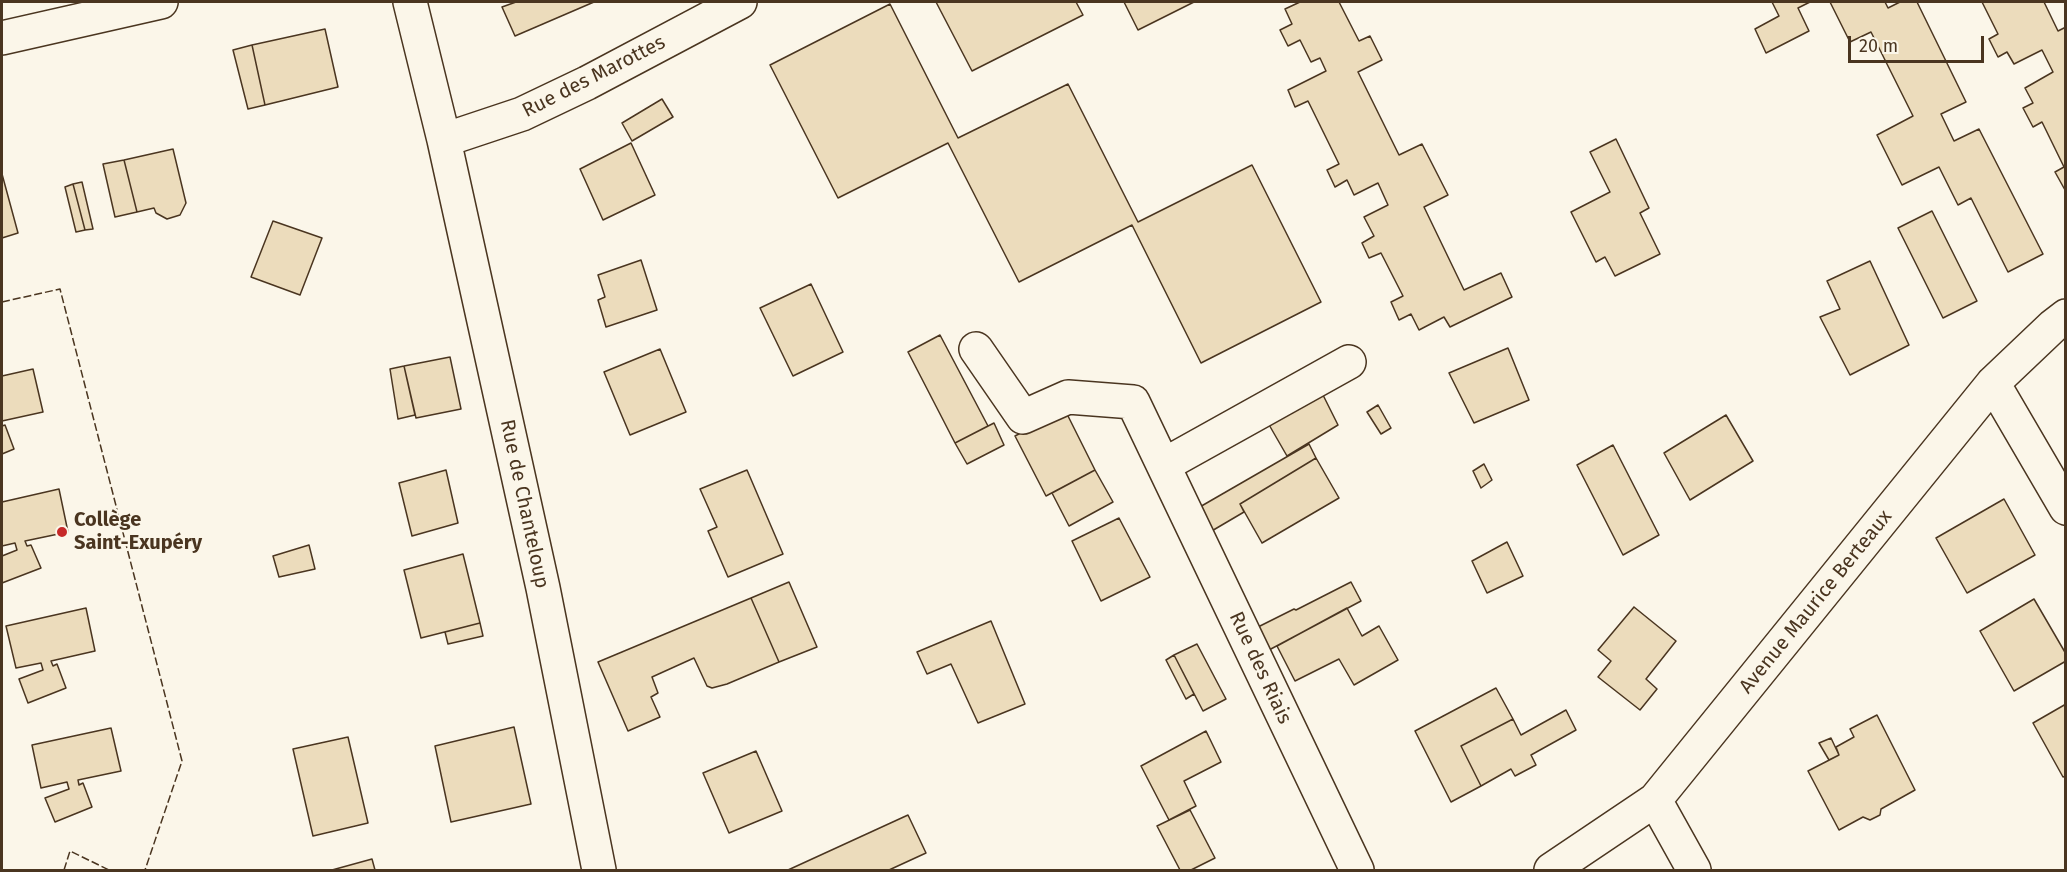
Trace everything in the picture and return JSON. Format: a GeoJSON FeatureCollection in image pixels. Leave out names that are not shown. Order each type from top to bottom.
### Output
{"type":"FeatureCollection","features":[{"type":"Feature","properties":{"kind":"street"},"geometry":{"type":"LineString","coordinates":[[2,38],[161,2]]}},
{"type":"Feature","properties":{"kind":"street","name":"Rue de Chanteloup"},"geometry":{"type":"LineString","coordinates":[[410,2],[444,140],[543,588],[599,870]]}},
{"type":"Feature","properties":{"kind":"street","name":"Rue des Marottes"},"geometry":{"type":"LineString","coordinates":[[444,140],[522,114],[587,83],[740,2]]}},
{"type":"Feature","properties":{"kind":"street","name":"Avenue Maurice Berteaux"},"geometry":{"type":"LineString","coordinates":[[1551,870],[1655,800],[1993,383],[2066,316]]}},
{"type":"Feature","properties":{"kind":"street","name":"Rue des Riais"},"geometry":{"type":"LineString","coordinates":[[976,349],[1023,417],[1068,397],[1133,402],[1357,870]]}},
{"type":"Feature","properties":{"kind":"street"},"geometry":{"type":"LineString","coordinates":[[1164,465],[1349,362]]}},
{"type":"Feature","properties":{"kind":"street"},"geometry":{"type":"LineString","coordinates":[[1993,383],[2066,508]]}},
{"type":"Feature","properties":{"kind":"street"},"geometry":{"type":"LineString","coordinates":[[1655,800],[1694,870]]}},
{"type":"Feature","properties":{"kind":"building"},"geometry":{"type":"Polygon","coordinates":[[[516,2],[594,2],[515,36],[502,7],[516,2]]]}},
{"type":"Feature","properties":{"kind":"building"},"geometry":{"type":"Polygon","coordinates":[[[936,2],[1076,2],[1083,15],[972,71],[936,2]]]}},
{"type":"Feature","properties":{"kind":"building"},"geometry":{"type":"Polygon","coordinates":[[[1124,2],[1194,2],[1138,30],[1124,2]]]}},
{"type":"Feature","properties":{"kind":"building"},"geometry":{"type":"Polygon","coordinates":[[[1300,2],[1339,2],[1359,41],[1370,36],[1382,60],[1358,72],[1399,155],[1422,144],[1448,195],[1424,207],[1464,290],[1501,273],[1512,297],[1450,327],[1444,317],[1419,330],[1411,314],[1399,320],[1391,302],[1403,296],[1381,253],[1369,258],[1362,243],[1374,236],[1364,217],[1388,205],[1378,183],[1354,195],[1347,180],[1335,187],[1327,170],[1339,164],[1308,101],[1295,107],[1288,90],[1326,71],[1320,58],[1311,62],[1300,40],[1288,46],[1280,30],[1292,24],[1285,9],[1300,2]]]}},
{"type":"Feature","properties":{"kind":"building"},"geometry":{"type":"Polygon","coordinates":[[[1772,2],[1810,2],[1798,8],[1809,31],[1766,53],[1755,29],[1779,16],[1772,2]]]}},
{"type":"Feature","properties":{"kind":"building"},"geometry":{"type":"Polygon","coordinates":[[[1830,2],[1885,2],[1888,8],[1900,2],[1917,2],[1966,102],[1941,114],[1954,141],[1979,129],[2043,254],[2008,272],[1971,198],[1958,205],[1939,167],[1902,185],[1877,135],[1913,116],[1871,32],[1850,42],[1830,2]]]}},
{"type":"Feature","properties":{"kind":"building"},"geometry":{"type":"Polygon","coordinates":[[[1982,2],[2044,2],[2058,31],[2066,27],[2065,190],[2055,172],[2064,167],[2042,122],[2033,127],[2023,108],[2033,103],[2025,88],[2053,72],[2042,50],[2014,64],[2007,52],[1998,57],[1989,39],[1998,34],[1982,2]]]}},
{"type":"Feature","properties":{"kind":"building"},"geometry":{"type":"Polygon","coordinates":[[[890,4],[958,138],[1068,84],[1138,222],[1252,165],[1321,302],[1201,363],[1132,225],[1019,282],[948,143],[838,198],[770,65],[890,4]]]}},
{"type":"Feature","properties":{"kind":"building"},"geometry":{"type":"Polygon","coordinates":[[[325,29],[338,87],[265,105],[252,45],[325,29]]]}},
{"type":"Feature","properties":{"kind":"building"},"geometry":{"type":"Polygon","coordinates":[[[252,45],[265,105],[248,109],[233,50],[252,45]]]}},
{"type":"Feature","properties":{"kind":"building"},"geometry":{"type":"Polygon","coordinates":[[[662,99],[673,117],[632,141],[622,123],[662,99]]]}},
{"type":"Feature","properties":{"kind":"building"},"geometry":{"type":"Polygon","coordinates":[[[1616,139],[1649,208],[1640,213],[1660,254],[1615,276],[1605,257],[1596,262],[1571,212],[1610,192],[1590,152],[1616,139]]]}},
{"type":"Feature","properties":{"kind":"building"},"geometry":{"type":"Polygon","coordinates":[[[631,143],[655,195],[603,220],[580,169],[631,143]]]}},
{"type":"Feature","properties":{"kind":"building"},"geometry":{"type":"Polygon","coordinates":[[[173,149],[186,203],[180,215],[167,219],[156,213],[154,208],[137,212],[124,160],[173,149]]]}},
{"type":"Feature","properties":{"kind":"building"},"geometry":{"type":"Polygon","coordinates":[[[124,160],[137,212],[115,217],[103,164],[124,160]]]}},
{"type":"Feature","properties":{"kind":"building"},"geometry":{"type":"Polygon","coordinates":[[[2,174],[18,233],[2,238],[2,174]]]}},
{"type":"Feature","properties":{"kind":"building"},"geometry":{"type":"Polygon","coordinates":[[[82,182],[93,229],[85,230],[73,184],[82,182]]]}},
{"type":"Feature","properties":{"kind":"building"},"geometry":{"type":"Polygon","coordinates":[[[73,184],[85,230],[76,232],[65,187],[73,184]]]}},
{"type":"Feature","properties":{"kind":"building"},"geometry":{"type":"Polygon","coordinates":[[[1932,211],[1977,301],[1943,318],[1898,228],[1932,211]]]}},
{"type":"Feature","properties":{"kind":"building"},"geometry":{"type":"Polygon","coordinates":[[[273,221],[322,238],[300,295],[251,277],[273,221]]]}},
{"type":"Feature","properties":{"kind":"building"},"geometry":{"type":"Polygon","coordinates":[[[641,260],[657,310],[606,327],[598,300],[605,297],[598,275],[641,260]]]}},
{"type":"Feature","properties":{"kind":"building"},"geometry":{"type":"Polygon","coordinates":[[[1870,261],[1909,345],[1850,375],[1820,317],[1840,309],[1827,281],[1870,261]]]}},
{"type":"Feature","properties":{"kind":"building"},"geometry":{"type":"Polygon","coordinates":[[[811,284],[843,352],[793,376],[760,308],[811,284]]]}},
{"type":"Feature","properties":{"kind":"building"},"geometry":{"type":"Polygon","coordinates":[[[940,335],[988,426],[955,443],[908,352],[940,335]]]}},
{"type":"Feature","properties":{"kind":"building"},"geometry":{"type":"Polygon","coordinates":[[[1508,348],[1529,400],[1474,423],[1449,373],[1508,348]]]}},
{"type":"Feature","properties":{"kind":"building"},"geometry":{"type":"Polygon","coordinates":[[[660,349],[686,412],[630,435],[604,372],[660,349]]]}},
{"type":"Feature","properties":{"kind":"building"},"geometry":{"type":"Polygon","coordinates":[[[450,357],[461,409],[416,418],[404,366],[450,357]]]}},
{"type":"Feature","properties":{"kind":"building"},"geometry":{"type":"Polygon","coordinates":[[[404,366],[415,415],[398,419],[390,369],[404,366]]]}},
{"type":"Feature","properties":{"kind":"building"},"geometry":{"type":"Polygon","coordinates":[[[33,369],[43,412],[2,421],[2,376],[33,369]]]}},
{"type":"Feature","properties":{"kind":"building"},"geometry":{"type":"Polygon","coordinates":[[[1322,393],[1338,425],[1287,456],[1268,423],[1322,393]]]}},
{"type":"Feature","properties":{"kind":"building"},"geometry":{"type":"Polygon","coordinates":[[[1378,405],[1391,428],[1381,434],[1367,412],[1378,405]]]}},
{"type":"Feature","properties":{"kind":"building"},"geometry":{"type":"Polygon","coordinates":[[[1065,410],[1095,470],[1046,496],[1015,436],[1065,410]]]}},
{"type":"Feature","properties":{"kind":"building"},"geometry":{"type":"Polygon","coordinates":[[[1726,415],[1753,461],[1690,500],[1664,453],[1726,415]]]}},
{"type":"Feature","properties":{"kind":"building"},"geometry":{"type":"Polygon","coordinates":[[[994,423],[1004,445],[967,464],[955,443],[994,423]]]}},
{"type":"Feature","properties":{"kind":"building"},"geometry":{"type":"Polygon","coordinates":[[[5,425],[14,449],[2,454],[2,426],[5,425]]]}},
{"type":"Feature","properties":{"kind":"building"},"geometry":{"type":"Polygon","coordinates":[[[1309,444],[1316,458],[1240,504],[1244,512],[1210,532],[1198,508],[1309,444]]]}},
{"type":"Feature","properties":{"kind":"building"},"geometry":{"type":"Polygon","coordinates":[[[1613,445],[1659,535],[1623,555],[1577,465],[1613,445]]]}},
{"type":"Feature","properties":{"kind":"building"},"geometry":{"type":"Polygon","coordinates":[[[1316,458],[1339,498],[1262,543],[1240,504],[1316,458]]]}},
{"type":"Feature","properties":{"kind":"building"},"geometry":{"type":"Polygon","coordinates":[[[1484,464],[1492,480],[1481,488],[1473,471],[1484,464]]]}},
{"type":"Feature","properties":{"kind":"building"},"geometry":{"type":"Polygon","coordinates":[[[446,470],[458,523],[412,536],[399,483],[446,470]]]}},
{"type":"Feature","properties":{"kind":"building"},"geometry":{"type":"Polygon","coordinates":[[[747,470],[783,554],[728,577],[708,531],[717,527],[700,489],[747,470]]]}},
{"type":"Feature","properties":{"kind":"building"},"geometry":{"type":"Polygon","coordinates":[[[1095,470],[1113,502],[1069,526],[1052,493],[1095,470]]]}},
{"type":"Feature","properties":{"kind":"building"},"geometry":{"type":"Polygon","coordinates":[[[59,489],[68,532],[25,541],[27,546],[31,545],[41,568],[2,583],[2,556],[17,550],[15,543],[2,546],[2,502],[59,489]]]}},
{"type":"Feature","properties":{"kind":"building"},"geometry":{"type":"Polygon","coordinates":[[[2004,499],[2035,555],[1967,593],[1936,538],[2004,499]]]}},
{"type":"Feature","properties":{"kind":"building"},"geometry":{"type":"Polygon","coordinates":[[[1119,518],[1150,577],[1101,601],[1072,541],[1119,518]]]}},
{"type":"Feature","properties":{"kind":"building"},"geometry":{"type":"Polygon","coordinates":[[[1507,542],[1523,576],[1487,593],[1472,561],[1507,542]]]}},
{"type":"Feature","properties":{"kind":"building"},"geometry":{"type":"Polygon","coordinates":[[[309,545],[315,569],[279,577],[273,556],[309,545]]]}},
{"type":"Feature","properties":{"kind":"building"},"geometry":{"type":"Polygon","coordinates":[[[463,554],[480,623],[421,638],[404,570],[463,554]]]}},
{"type":"Feature","properties":{"kind":"building"},"geometry":{"type":"Polygon","coordinates":[[[789,582],[817,647],[779,662],[751,598],[789,582]]]}},
{"type":"Feature","properties":{"kind":"building"},"geometry":{"type":"Polygon","coordinates":[[[1351,582],[1361,601],[1269,650],[1258,627],[1351,582]]]}},
{"type":"Feature","properties":{"kind":"building"},"geometry":{"type":"Polygon","coordinates":[[[751,598],[779,662],[712,688],[707,686],[694,658],[652,677],[658,693],[651,697],[660,717],[628,731],[598,662],[751,598]]]}},
{"type":"Feature","properties":{"kind":"building"},"geometry":{"type":"Polygon","coordinates":[[[2034,599],[2066,654],[2066,661],[2014,691],[1980,631],[2034,599]]]}},
{"type":"Feature","properties":{"kind":"building"},"geometry":{"type":"Polygon","coordinates":[[[1634,607],[1676,641],[1646,679],[1657,689],[1640,710],[1598,677],[1611,661],[1598,650],[1634,607]]]}},
{"type":"Feature","properties":{"kind":"building"},"geometry":{"type":"Polygon","coordinates":[[[86,608],[95,651],[51,661],[53,666],[57,664],[66,688],[28,703],[19,679],[43,670],[41,663],[16,668],[6,626],[86,608]]]}},
{"type":"Feature","properties":{"kind":"building"},"geometry":{"type":"Polygon","coordinates":[[[1347,608],[1362,636],[1379,626],[1398,660],[1354,685],[1339,659],[1295,681],[1277,646],[1347,608]]]}},
{"type":"Feature","properties":{"kind":"building"},"geometry":{"type":"Polygon","coordinates":[[[991,621],[1025,704],[978,723],[951,664],[927,674],[917,652],[991,621]]]}},
{"type":"Feature","properties":{"kind":"building"},"geometry":{"type":"Polygon","coordinates":[[[480,623],[483,636],[448,644],[445,632],[480,623]]]}},
{"type":"Feature","properties":{"kind":"building"},"geometry":{"type":"Polygon","coordinates":[[[1197,644],[1226,699],[1203,711],[1174,655],[1197,644]]]}},
{"type":"Feature","properties":{"kind":"building"},"geometry":{"type":"Polygon","coordinates":[[[1174,655],[1194,694],[1186,699],[1166,660],[1174,655]]]}},
{"type":"Feature","properties":{"kind":"building"},"geometry":{"type":"Polygon","coordinates":[[[1496,688],[1513,719],[1461,746],[1481,786],[1451,802],[1415,731],[1496,688]]]}},
{"type":"Feature","properties":{"kind":"building"},"geometry":{"type":"Polygon","coordinates":[[[2066,704],[2066,776],[2063,777],[2033,723],[2066,704]]]}},
{"type":"Feature","properties":{"kind":"building"},"geometry":{"type":"Polygon","coordinates":[[[1566,710],[1576,730],[1531,755],[1536,765],[1515,776],[1511,769],[1481,786],[1461,746],[1513,719],[1521,735],[1566,710]]]}},
{"type":"Feature","properties":{"kind":"building"},"geometry":{"type":"Polygon","coordinates":[[[1877,715],[1915,790],[1881,809],[1880,815],[1870,820],[1863,817],[1839,830],[1808,771],[1839,755],[1836,747],[1854,737],[1850,729],[1877,715]]]}},
{"type":"Feature","properties":{"kind":"building"},"geometry":{"type":"Polygon","coordinates":[[[514,727],[531,804],[451,822],[435,746],[514,727]]]}},
{"type":"Feature","properties":{"kind":"building"},"geometry":{"type":"Polygon","coordinates":[[[111,728],[121,771],[78,780],[79,785],[83,783],[92,807],[55,822],[45,798],[69,789],[67,782],[41,788],[32,745],[111,728]]]}},
{"type":"Feature","properties":{"kind":"building"},"geometry":{"type":"Polygon","coordinates":[[[1206,731],[1221,762],[1184,781],[1196,806],[1169,820],[1141,766],[1206,731]]]}},
{"type":"Feature","properties":{"kind":"building"},"geometry":{"type":"Polygon","coordinates":[[[348,737],[368,823],[313,836],[293,749],[348,737]]]}},
{"type":"Feature","properties":{"kind":"building"},"geometry":{"type":"Polygon","coordinates":[[[1831,738],[1839,755],[1829,760],[1819,743],[1831,738]]]}},
{"type":"Feature","properties":{"kind":"building"},"geometry":{"type":"Polygon","coordinates":[[[756,751],[782,811],[729,833],[703,773],[756,751]]]}},
{"type":"Feature","properties":{"kind":"building"},"geometry":{"type":"Polygon","coordinates":[[[1190,810],[1215,858],[1191,870],[1180,870],[1157,826],[1190,810]]]}},
{"type":"Feature","properties":{"kind":"building"},"geometry":{"type":"Polygon","coordinates":[[[908,815],[926,853],[889,870],[788,870],[908,815]]]}},
{"type":"Feature","properties":{"kind":"building"},"geometry":{"type":"Polygon","coordinates":[[[372,859],[375,870],[332,870],[372,859]]]}},
{"type":"Feature","properties":{"kind":"fence"},"geometry":{"type":"LineString","coordinates":[[2,302],[60,289],[182,761],[145,870]]}},
{"type":"Feature","properties":{"kind":"fence"},"geometry":{"type":"LineString","coordinates":[[64,870],[70,851],[109,870]]}},
{"type":"Feature","properties":{"kind":"place","name":"Collège Saint-Exupéry"},"geometry":{"type":"Point","coordinates":[62,532]}}]}
